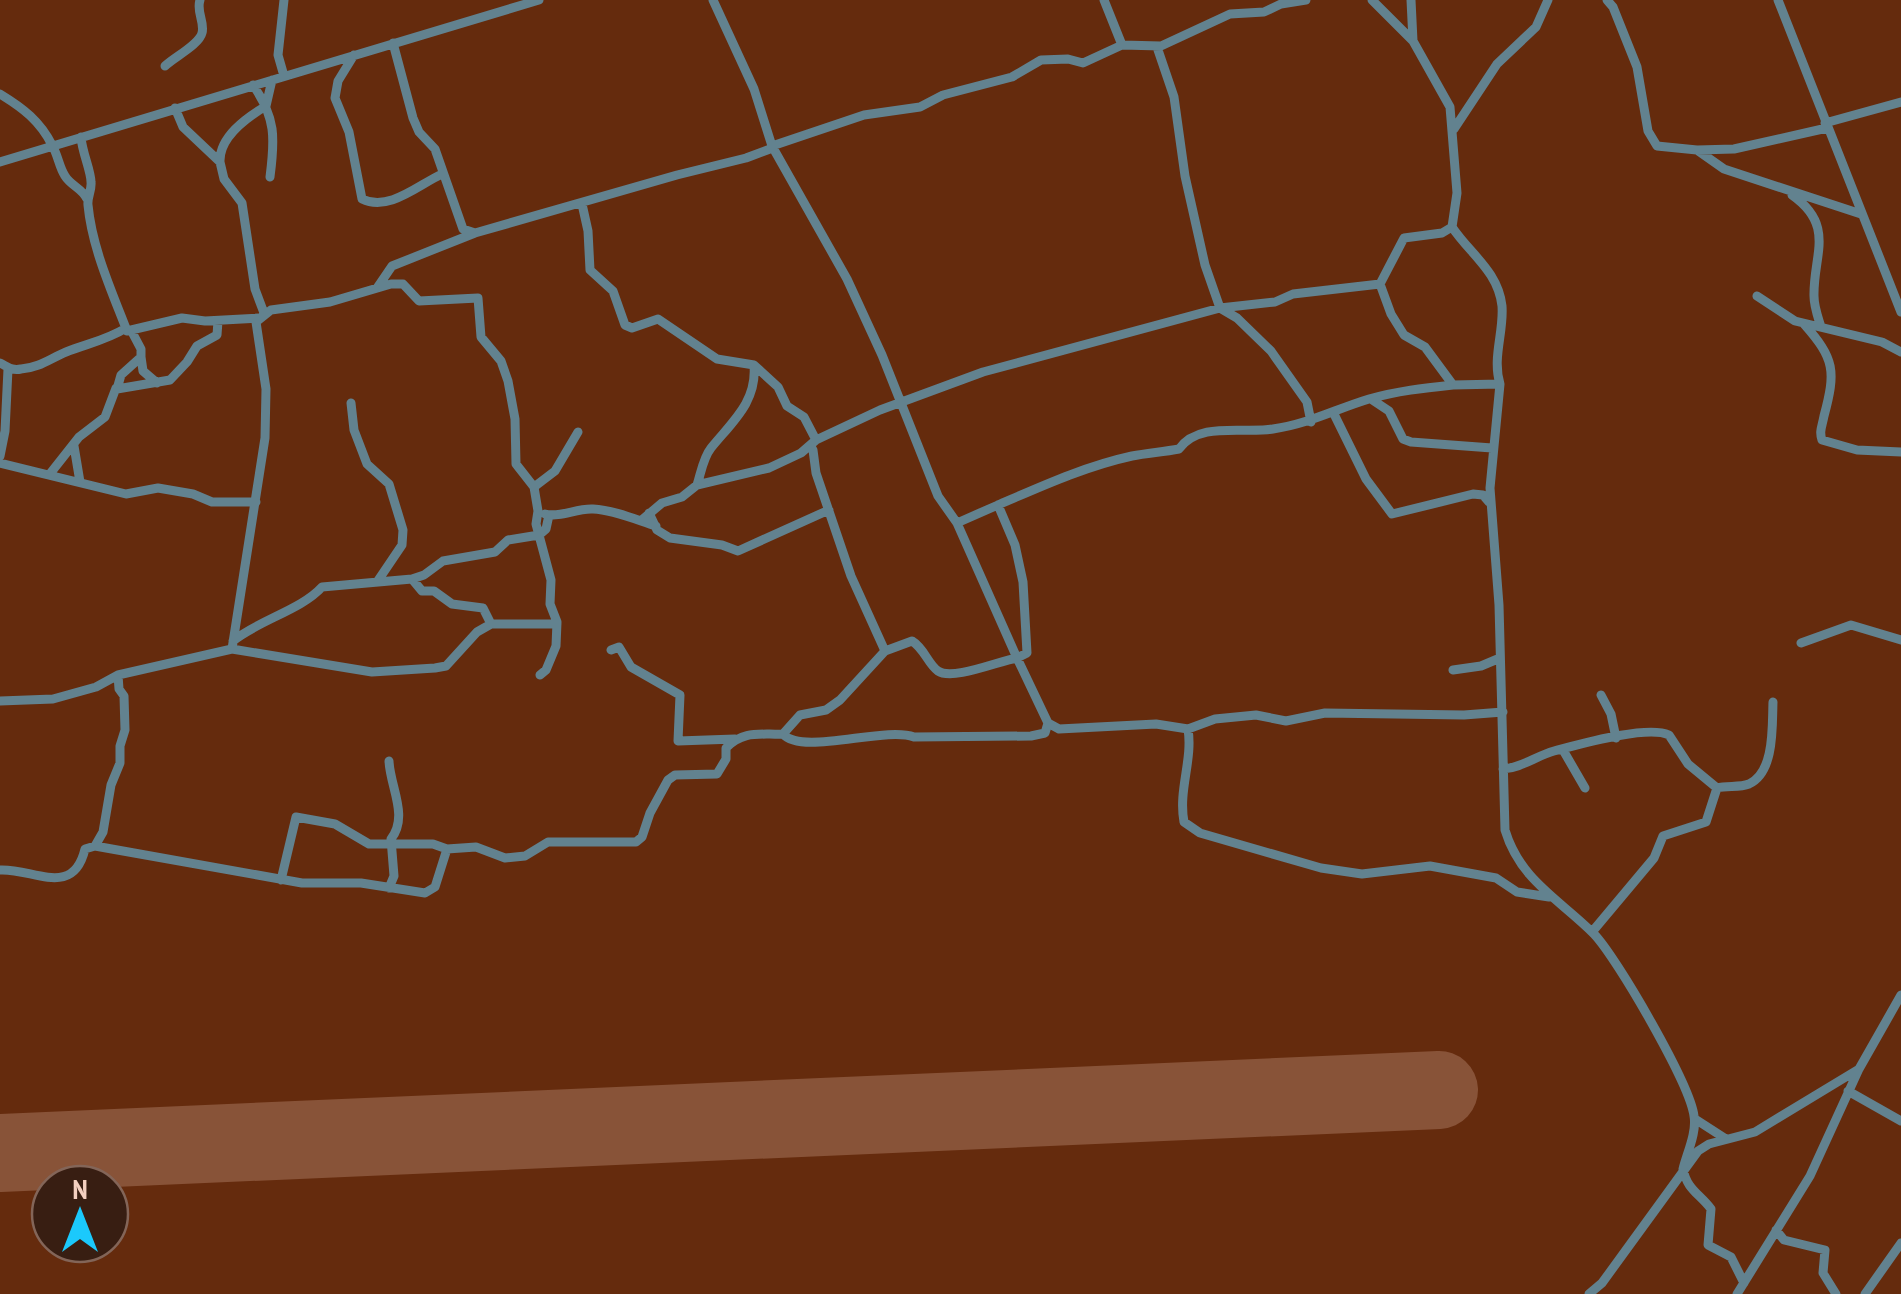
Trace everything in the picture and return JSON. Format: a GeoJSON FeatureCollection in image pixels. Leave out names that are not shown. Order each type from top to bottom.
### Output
{"type":"FeatureCollection","features":[{"type":"Feature","properties":{"kind":"street"},"geometry":{"type":"LineString","coordinates":[[164,66],[201,36],[200,0]]}},
{"type":"Feature","properties":{"kind":"street"},"geometry":{"type":"LineString","coordinates":[[284,0],[278,55],[284,76]]}},
{"type":"Feature","properties":{"kind":"street"},"geometry":{"type":"LineString","coordinates":[[0,162],[538,0]]}},
{"type":"Feature","properties":{"kind":"street"},"geometry":{"type":"LineString","coordinates":[[714,0],[754,89],[772,146],[847,279],[938,496],[957,523],[1047,728]]}},
{"type":"Feature","properties":{"kind":"street"},"geometry":{"type":"LineString","coordinates":[[1104,0],[1122,45]]}},
{"type":"Feature","properties":{"kind":"street"},"geometry":{"type":"LineString","coordinates":[[377,288],[392,266],[475,234],[746,158],[864,116],[920,108],[943,95],[1012,77],[1041,60],[1083,63],[1122,45],[1157,47],[1230,14],[1264,12],[1281,4],[1306,0]]}},
{"type":"Feature","properties":{"kind":"street"},"geometry":{"type":"LineString","coordinates":[[1372,0],[1413,41],[1450,107],[1457,193],[1452,227],[1486,266],[1500,296],[1496,372],[1500,384],[1490,504],[1503,712],[1502,812],[1511,848],[1521,866],[1549,897],[1592,932],[1616,963],[1654,1029],[1695,1119],[1683,1169],[1690,1188],[1712,1209],[1708,1245],[1731,1257],[1746,1279]]}},
{"type":"Feature","properties":{"kind":"street"},"geometry":{"type":"LineString","coordinates":[[1411,0],[1413,41]]}},
{"type":"Feature","properties":{"kind":"street"},"geometry":{"type":"LineString","coordinates":[[1452,132],[1497,64],[1536,27],[1548,0]]}},
{"type":"Feature","properties":{"kind":"street"},"geometry":{"type":"LineString","coordinates":[[1606,0],[1638,67],[1651,140],[1657,146],[1734,149],[1901,102]]}},
{"type":"Feature","properties":{"kind":"street"},"geometry":{"type":"LineString","coordinates":[[1778,0],[1901,312]]}},
{"type":"Feature","properties":{"kind":"street"},"geometry":{"type":"LineString","coordinates":[[393,43],[418,132],[435,149],[463,229],[475,234]]}},
{"type":"Feature","properties":{"kind":"street"},"geometry":{"type":"LineString","coordinates":[[1157,47],[1174,97],[1185,176],[1205,264],[1220,308],[1237,318],[1271,352],[1314,418]]}},
{"type":"Feature","properties":{"kind":"street"},"geometry":{"type":"LineString","coordinates":[[354,55],[338,81],[335,98],[349,132],[362,200],[384,202],[401,197],[442,174]]}},
{"type":"Feature","properties":{"kind":"street"},"geometry":{"type":"LineString","coordinates":[[233,645],[265,438],[266,406],[256,328],[262,315],[244,209],[224,179],[220,162],[222,143],[266,106],[272,80]]}},
{"type":"Feature","properties":{"kind":"street"},"geometry":{"type":"LineString","coordinates":[[253,85],[274,130],[270,177]]}},
{"type":"Feature","properties":{"kind":"street"},"geometry":{"type":"LineString","coordinates":[[0,94],[34,118],[53,146],[64,175],[83,190],[108,284],[142,357],[144,371],[157,384]]}},
{"type":"Feature","properties":{"kind":"street"},"geometry":{"type":"LineString","coordinates":[[176,108],[183,127],[220,162]]}},
{"type":"Feature","properties":{"kind":"street"},"geometry":{"type":"LineString","coordinates":[[80,137],[92,184],[87,199]]}},
{"type":"Feature","properties":{"kind":"street"},"geometry":{"type":"LineString","coordinates":[[1697,150],[1724,168],[1861,214]]}},
{"type":"Feature","properties":{"kind":"street"},"geometry":{"type":"LineString","coordinates":[[1777,186],[1797,198],[1815,221],[1821,242],[1814,300],[1821,327]]}},
{"type":"Feature","properties":{"kind":"street"},"geometry":{"type":"LineString","coordinates":[[582,204],[590,270],[613,292],[625,325],[632,328],[658,319],[718,359],[754,366],[778,387],[787,406],[804,417],[856,586],[885,651]]}},
{"type":"Feature","properties":{"kind":"street"},"geometry":{"type":"LineString","coordinates":[[1380,284],[1404,238],[1442,233],[1452,227]]}},
{"type":"Feature","properties":{"kind":"street"},"geometry":{"type":"LineString","coordinates":[[256,502],[212,502],[158,488],[126,494],[0,460],[4,366],[24,369],[129,330],[182,318],[218,321],[262,315],[403,284],[419,301],[478,298],[481,336],[501,361],[512,400],[516,464],[534,487],[539,535],[551,580],[556,646],[540,675]]}},
{"type":"Feature","properties":{"kind":"street"},"geometry":{"type":"LineString","coordinates":[[646,516],[697,485],[769,468],[900,402],[1039,355],[1220,308],[1380,284]]}},
{"type":"Feature","properties":{"kind":"street"},"geometry":{"type":"LineString","coordinates":[[1380,284],[1404,334],[1425,347],[1453,385]]}},
{"type":"Feature","properties":{"kind":"street"},"geometry":{"type":"LineString","coordinates":[[1756,296],[1804,324],[1882,342],[1901,352]]}},
{"type":"Feature","properties":{"kind":"street"},"geometry":{"type":"LineString","coordinates":[[116,388],[157,384],[176,374],[197,346],[217,335],[218,321]]}},
{"type":"Feature","properties":{"kind":"street"},"geometry":{"type":"LineString","coordinates":[[1804,324],[1830,358],[1822,440],[1857,450],[1901,452]]}},
{"type":"Feature","properties":{"kind":"street"},"geometry":{"type":"LineString","coordinates":[[49,475],[79,436],[106,417],[122,375],[142,357]]}},
{"type":"Feature","properties":{"kind":"street"},"geometry":{"type":"LineString","coordinates":[[697,485],[707,454],[747,404],[756,382],[754,366]]}},
{"type":"Feature","properties":{"kind":"street"},"geometry":{"type":"LineString","coordinates":[[957,523],[1068,475],[1150,451],[1179,449],[1199,433],[1271,430],[1418,387],[1500,384]]}},
{"type":"Feature","properties":{"kind":"street"},"geometry":{"type":"LineString","coordinates":[[1372,399],[1389,411],[1403,439],[1492,448]]}},
{"type":"Feature","properties":{"kind":"street"},"geometry":{"type":"LineString","coordinates":[[350,403],[366,464],[389,484],[403,530],[402,544],[376,582]]}},
{"type":"Feature","properties":{"kind":"street"},"geometry":{"type":"LineString","coordinates":[[1334,414],[1366,479],[1392,514],[1473,494],[1483,496],[1490,504]]}},
{"type":"Feature","properties":{"kind":"street"},"geometry":{"type":"LineString","coordinates":[[534,487],[555,471],[578,432]]}},
{"type":"Feature","properties":{"kind":"street"},"geometry":{"type":"LineString","coordinates":[[74,446],[80,482]]}},
{"type":"Feature","properties":{"kind":"street"},"geometry":{"type":"LineString","coordinates":[[783,734],[800,715],[826,710],[840,700],[885,651],[916,642],[935,670],[950,676],[1027,654],[1016,545],[998,505]]}},
{"type":"Feature","properties":{"kind":"street"},"geometry":{"type":"LineString","coordinates":[[538,511],[549,515],[589,509],[646,516],[670,538],[722,544],[738,551],[830,510]]}},
{"type":"Feature","properties":{"kind":"street"},"geometry":{"type":"LineString","coordinates":[[0,701],[53,698],[96,687],[118,675],[233,645],[262,621],[322,587],[412,579],[443,561],[495,552],[508,540],[539,535],[546,528],[549,515]]}},
{"type":"Feature","properties":{"kind":"street"},"geometry":{"type":"LineString","coordinates":[[412,579],[422,591],[437,593],[448,603],[483,608],[491,624]]}},
{"type":"Feature","properties":{"kind":"street"},"geometry":{"type":"LineString","coordinates":[[233,645],[372,672],[435,668],[446,666],[476,632],[491,624],[552,620]]}},
{"type":"Feature","properties":{"kind":"street"},"geometry":{"type":"LineString","coordinates":[[1801,643],[1851,624],[1901,640]]}},
{"type":"Feature","properties":{"kind":"street"},"geometry":{"type":"LineString","coordinates":[[611,650],[619,647],[631,667],[680,695],[678,742],[735,739],[748,734],[783,734],[794,742],[873,738],[897,732],[914,737],[1031,736],[1047,728],[1156,724],[1188,728],[1256,714],[1286,721],[1326,714],[1503,712]]}},
{"type":"Feature","properties":{"kind":"street"},"geometry":{"type":"LineString","coordinates":[[1452,670],[1481,666],[1500,658]]}},
{"type":"Feature","properties":{"kind":"street"},"geometry":{"type":"LineString","coordinates":[[95,846],[103,832],[125,730],[124,696],[118,675]]}},
{"type":"Feature","properties":{"kind":"street"},"geometry":{"type":"LineString","coordinates":[[96,687],[106,691],[119,689]]}},
{"type":"Feature","properties":{"kind":"street"},"geometry":{"type":"LineString","coordinates":[[1601,695],[1611,714],[1616,738]]}},
{"type":"Feature","properties":{"kind":"street"},"geometry":{"type":"LineString","coordinates":[[1502,768],[1644,730],[1662,732],[1678,746],[1688,764],[1717,788],[1750,784],[1760,776],[1771,745],[1772,702]]}},
{"type":"Feature","properties":{"kind":"street"},"geometry":{"type":"LineString","coordinates":[[1188,728],[1182,814],[1184,822],[1195,830],[1314,867],[1362,874],[1430,866],[1496,878],[1517,892],[1549,897]]}},
{"type":"Feature","properties":{"kind":"street"},"geometry":{"type":"LineString","coordinates":[[281,880],[296,817],[336,824],[369,844],[476,847],[505,858],[525,856],[548,842],[636,842],[642,837],[650,812],[668,780],[678,773],[717,774],[724,766],[726,748],[735,739]]}},
{"type":"Feature","properties":{"kind":"street"},"geometry":{"type":"LineString","coordinates":[[1563,750],[1585,788]]}},
{"type":"Feature","properties":{"kind":"street"},"geometry":{"type":"LineString","coordinates":[[388,888],[394,876],[391,838],[399,830],[400,821],[389,761]]}},
{"type":"Feature","properties":{"kind":"street"},"geometry":{"type":"LineString","coordinates":[[1592,932],[1654,858],[1663,836],[1706,822],[1717,788]]}},
{"type":"Feature","properties":{"kind":"street"},"geometry":{"type":"LineString","coordinates":[[0,870],[45,877],[74,874],[80,868],[85,849],[95,846],[302,884],[362,883],[431,891],[448,849]]}},
{"type":"Feature","properties":{"kind":"street"},"geometry":{"type":"LineString","coordinates":[[1737,1294],[1810,1176],[1858,1069],[1901,995]]}},
{"type":"Feature","properties":{"kind":"street"},"geometry":{"type":"LineString","coordinates":[[1589,1294],[1602,1283],[1646,1225],[1683,1169],[1708,1144],[1755,1132],[1858,1069]]}},
{"type":"Feature","properties":{"kind":"street"},"geometry":{"type":"LineString","coordinates":[[1848,1091],[1901,1121]]}},
{"type":"Feature","properties":{"kind":"street"},"geometry":{"type":"LineString","coordinates":[[1695,1119],[1726,1139]]}},
{"type":"Feature","properties":{"kind":"street"},"geometry":{"type":"LineString","coordinates":[[1776,1230],[1784,1240],[1825,1250],[1823,1273],[1836,1294]]}},
{"type":"Feature","properties":{"kind":"street"},"geometry":{"type":"LineString","coordinates":[[1866,1294],[1901,1244]]}},
{"type":"Feature","properties":{"kind":"runway"},"geometry":{"type":"LineString","coordinates":[[0,1153],[1439,1090]]}}]}
